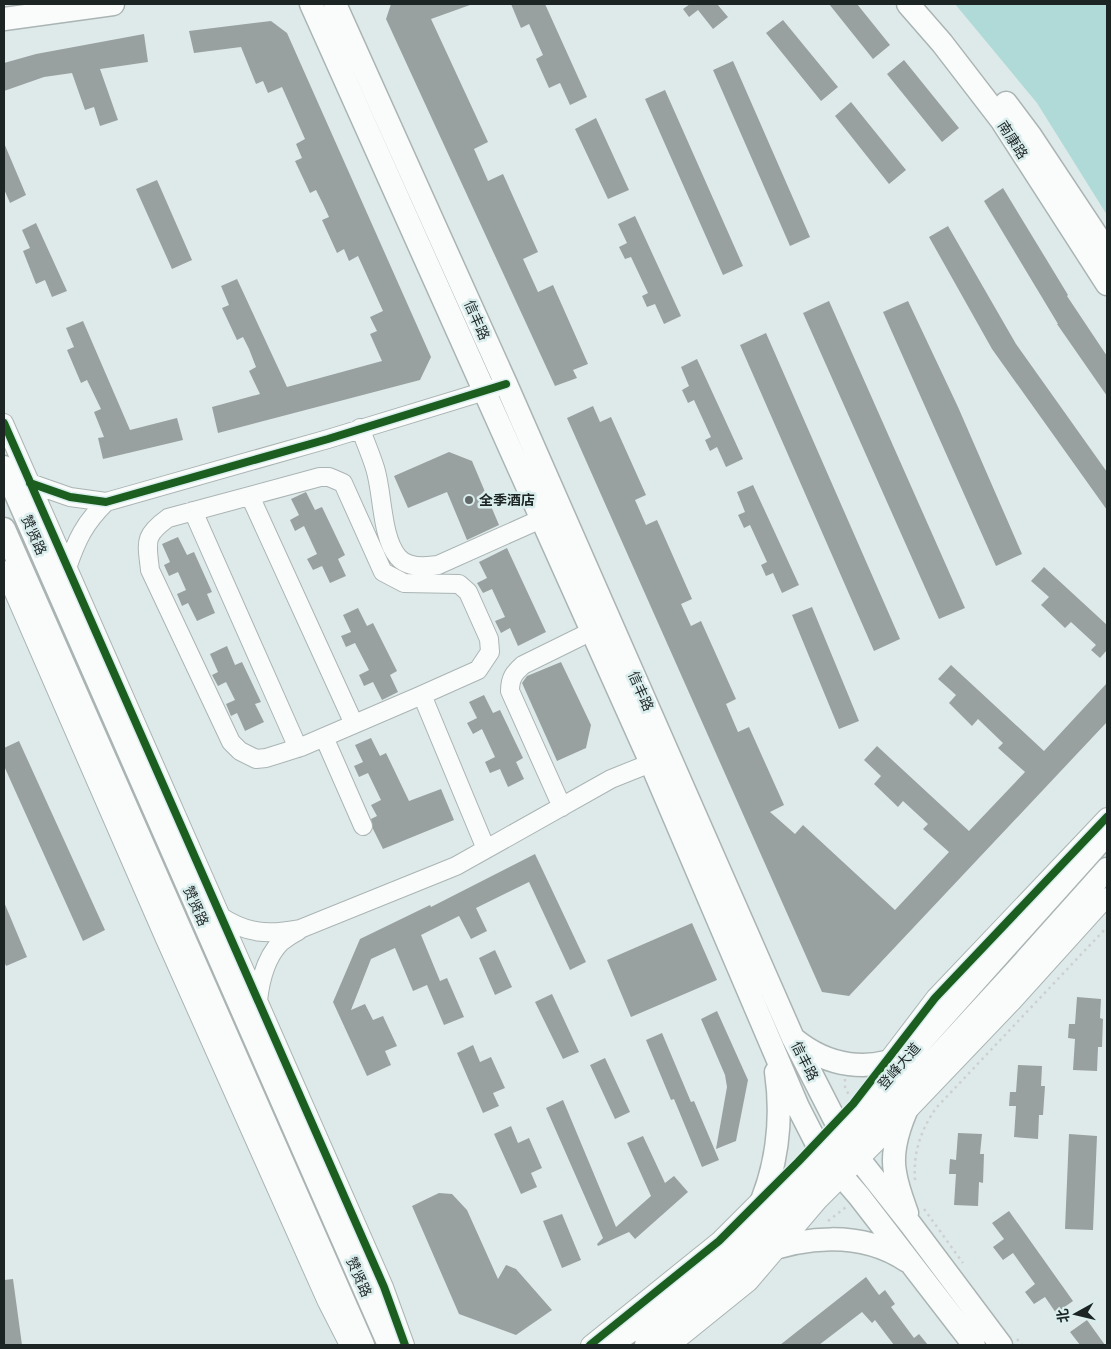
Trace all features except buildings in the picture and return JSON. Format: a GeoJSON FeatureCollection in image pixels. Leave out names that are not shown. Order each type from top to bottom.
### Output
{"type":"FeatureCollection","features":[{"type":"Feature","properties":{"kind":"main road"},"geometry":{"type":"LineString","coordinates":[[4,19],[113,4]]}},
{"type":"Feature","properties":{"kind":"main road","name":"信丰路"},"geometry":{"type":"LineString","coordinates":[[311,4],[651,762],[798,1107],[828,1159],[974,1345]]}},
{"type":"Feature","properties":{"kind":"main road","name":"信丰路"},"geometry":{"type":"LineString","coordinates":[[335,4],[506,384],[793,1038],[846,1140],[1001,1345]]}},
{"type":"Feature","properties":{"kind":"main road","name":"南康路"},"geometry":{"type":"LineString","coordinates":[[908,4],[942,43],[1002,121],[1107,284]]}},
{"type":"Feature","properties":{"kind":"main road","name":"南康路"},"geometry":{"type":"LineString","coordinates":[[929,4],[1030,135],[1107,251]]}},
{"type":"Feature","properties":{"kind":"main road","name":"赞贤路"},"geometry":{"type":"LineString","coordinates":[[4,467],[389,1345]]}},
{"type":"Feature","properties":{"kind":"main road","name":"赞贤路"},"geometry":{"type":"LineString","coordinates":[[4,529],[357,1341]]}},
{"type":"Feature","properties":{"kind":"main road","name":"登峰大道"},"geometry":{"type":"LineString","coordinates":[[846,1140],[910,1053],[1107,834]]}},
{"type":"Feature","properties":{"kind":"main road","name":"登峰大道"},"geometry":{"type":"LineString","coordinates":[[611,1345],[686,1290],[750,1227],[923,1072],[1107,869]]}},
{"type":"Feature","properties":{"kind":"main road"},"geometry":{"type":"LineString","coordinates":[[793,1038],[814,1053],[837,1062],[862,1066],[886,1062],[910,1053]]}},
{"type":"Feature","properties":{"kind":"main road"},"geometry":{"type":"LineString","coordinates":[[750,1227],[764,1196],[774,1158],[779,1122],[778,1084],[772,1046]]}},
{"type":"Feature","properties":{"kind":"main road"},"geometry":{"type":"LineString","coordinates":[[911,1225],[894,1170],[898,1136],[904,1115],[923,1072]]}},
{"type":"Feature","properties":{"kind":"main road","name":"登峰大道"},"geometry":{"type":"LineString","coordinates":[[646,1345],[699,1304],[807,1198],[828,1159]]}},
{"type":"Feature","properties":{"kind":"main road"},"geometry":{"type":"LineString","coordinates":[[745,1259],[780,1246],[821,1239],[852,1241],[883,1249],[897,1255],[912,1265]]}},
{"type":"Feature","properties":{"kind":"street"},"geometry":{"type":"LineString","coordinates":[[30,483],[70,497],[106,502],[485,392],[506,384]]}},
{"type":"Feature","properties":{"kind":"street"},"geometry":{"type":"LineString","coordinates":[[4,423],[384,1287],[405,1345]]}},
{"type":"Feature","properties":{"kind":"street"},"geometry":{"type":"LineString","coordinates":[[360,428],[376,469],[389,540],[398,558],[411,565],[424,567],[438,565],[542,520]]}},
{"type":"Feature","properties":{"kind":"street"},"geometry":{"type":"LineString","coordinates":[[320,477],[329,477],[343,482],[383,572],[404,583],[452,583],[459,584],[468,592],[489,639],[490,652],[478,670],[298,748],[266,758],[256,759],[240,751],[231,742],[150,570],[148,536],[168,518],[250,496],[320,477]]}},
{"type":"Feature","properties":{"kind":"street"},"geometry":{"type":"LineString","coordinates":[[250,496],[354,724]]}},
{"type":"Feature","properties":{"kind":"street"},"geometry":{"type":"LineString","coordinates":[[67,568],[84,526],[91,516],[106,502]]}},
{"type":"Feature","properties":{"kind":"street"},"geometry":{"type":"LineString","coordinates":[[193,511],[298,748]]}},
{"type":"Feature","properties":{"kind":"street"},"geometry":{"type":"LineString","coordinates":[[4,570],[164,937],[327,1302],[357,1341]]}},
{"type":"Feature","properties":{"kind":"street"},"geometry":{"type":"LineString","coordinates":[[562,807],[510,690],[510,680],[523,665],[592,631]]}},
{"type":"Feature","properties":{"kind":"street"},"geometry":{"type":"LineString","coordinates":[[422,694],[486,850]]}},
{"type":"Feature","properties":{"kind":"street"},"geometry":{"type":"LineString","coordinates":[[324,737],[363,826]]}},
{"type":"Feature","properties":{"kind":"street"},"geometry":{"type":"LineString","coordinates":[[220,916],[241,928],[258,932],[273,933],[300,929],[456,866],[611,780],[651,762]]}},
{"type":"Feature","properties":{"kind":"street"},"geometry":{"type":"LineString","coordinates":[[846,1140],[853,1104],[935,998],[1107,816]]}},
{"type":"Feature","properties":{"kind":"street"},"geometry":{"type":"LineString","coordinates":[[681,1342],[749,1282],[780,1246],[828,1159],[846,1140],[904,1115],[1013,1002],[1106,899]]}},
{"type":"Feature","properties":{"kind":"street"},"geometry":{"type":"LineString","coordinates":[[258,1001],[262,978],[272,956],[281,943],[300,929]]}},
{"type":"Feature","properties":{"kind":"street"},"geometry":{"type":"LineString","coordinates":[[590,1345],[719,1241],[764,1196],[828,1159]]}},
{"type":"Feature","properties":{"kind":"path"},"geometry":{"type":"LineString","coordinates":[[917,1187],[914,1168],[918,1142],[929,1118],[937,1107],[1107,927]]}},
{"type":"Feature","properties":{"kind":"shaded area"},"geometry":{"type":"Polygon","coordinates":[[[955,4],[1107,4],[1107,215],[1037,103],[955,4]]]}},
{"type":"Feature","properties":{"kind":"cycle path"},"geometry":{"type":"LineString","coordinates":[[30,483],[70,497],[106,502],[328,439],[506,384]]}},
{"type":"Feature","properties":{"kind":"cycle path"},"geometry":{"type":"LineString","coordinates":[[4,423],[384,1287],[405,1345]]}},
{"type":"Feature","properties":{"kind":"cycle path"},"geometry":{"type":"LineString","coordinates":[[590,1345],[719,1241],[798,1162],[853,1104],[935,998],[1107,817]]}},
{"type":"Feature","properties":{"kind":"place","name":"全季酒店"},"geometry":{"type":"Point","coordinates":[469,500]}}]}
